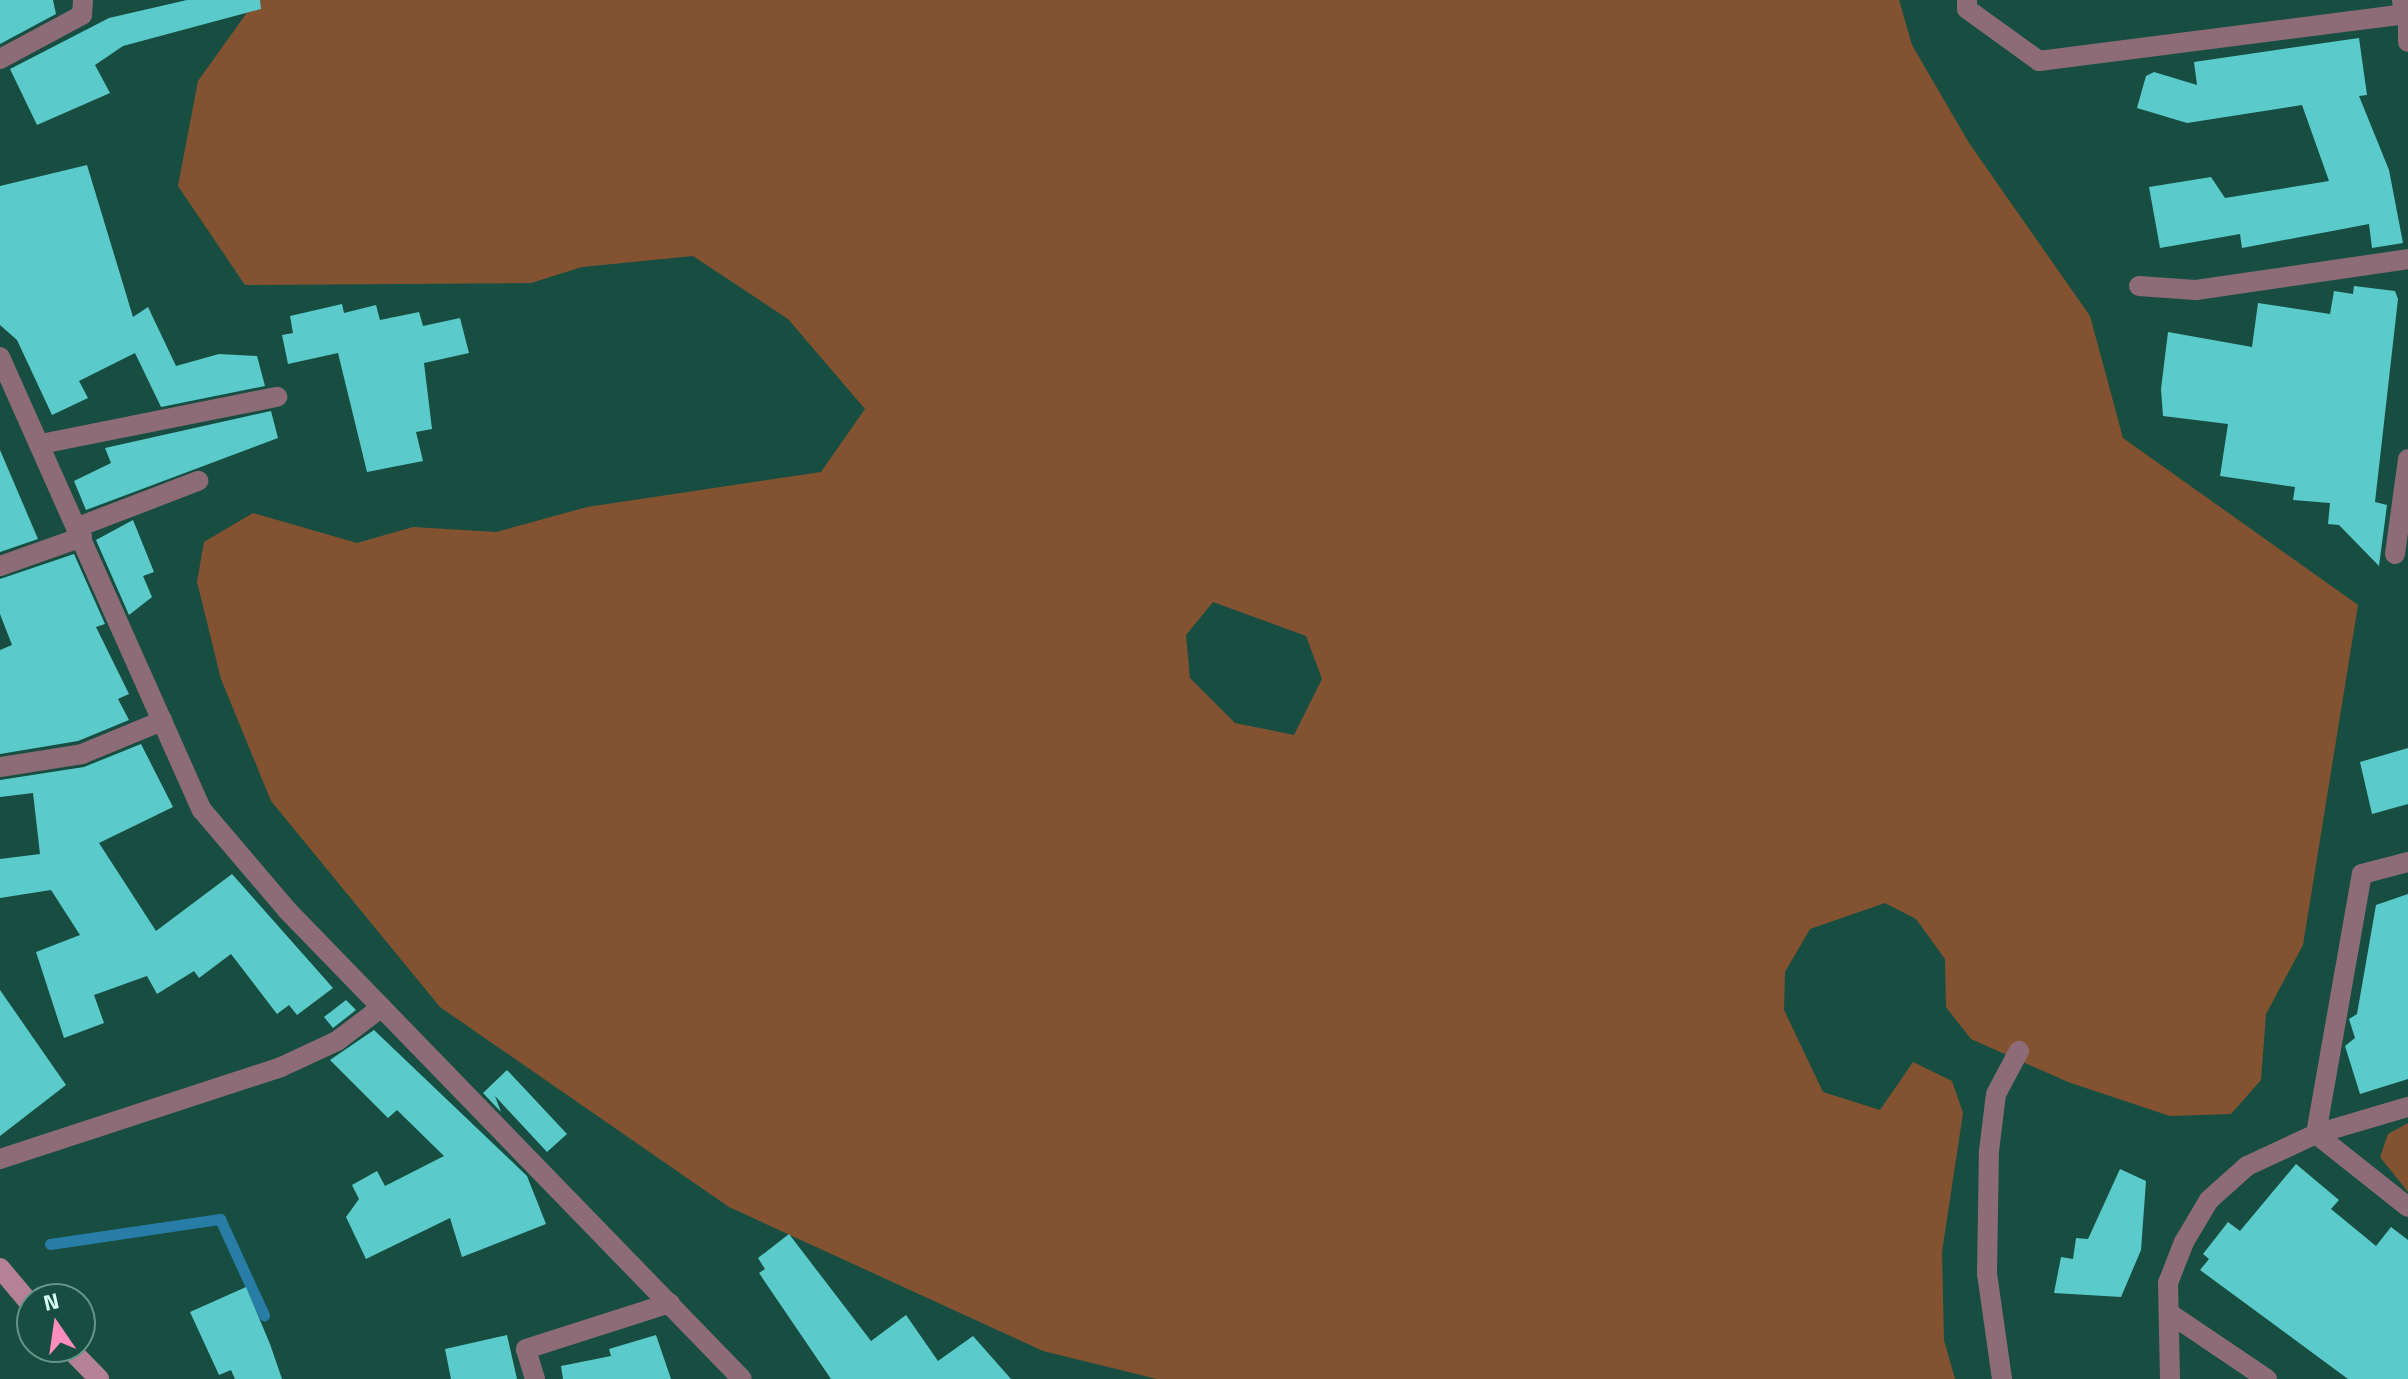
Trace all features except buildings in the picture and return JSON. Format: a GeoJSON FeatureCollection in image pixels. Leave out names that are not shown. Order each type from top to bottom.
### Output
{"type":"FeatureCollection","features":[{"type":"Feature","properties":{"kind":"main road"},"geometry":{"type":"LineString","coordinates":[[0,1268],[16,1287]]}},
{"type":"Feature","properties":{"kind":"main road"},"geometry":{"type":"LineString","coordinates":[[84,1363],[99,1379]]}},
{"type":"Feature","properties":{"kind":"street"},"geometry":{"type":"LineString","coordinates":[[0,59],[82,15],[83,0]]}},
{"type":"Feature","properties":{"kind":"street"},"geometry":{"type":"LineString","coordinates":[[1967,0],[1967,9],[2039,61],[2405,9],[2408,42]]}},
{"type":"Feature","properties":{"kind":"street"},"geometry":{"type":"LineString","coordinates":[[2139,286],[2196,290],[2408,259]]}},
{"type":"Feature","properties":{"kind":"street"},"geometry":{"type":"LineString","coordinates":[[0,357],[162,721],[220,834],[382,1007],[742,1379]]}},
{"type":"Feature","properties":{"kind":"street"},"geometry":{"type":"LineString","coordinates":[[41,444],[277,397]]}},
{"type":"Feature","properties":{"kind":"street"},"geometry":{"type":"LineString","coordinates":[[2395,554],[2408,459]]}},
{"type":"Feature","properties":{"kind":"street"},"geometry":{"type":"LineString","coordinates":[[0,566],[198,481]]}},
{"type":"Feature","properties":{"kind":"street"},"geometry":{"type":"LineString","coordinates":[[0,767],[82,754],[162,721]]}},
{"type":"Feature","properties":{"kind":"street"},"geometry":{"type":"LineString","coordinates":[[2316,1134],[2362,874],[2408,862]]}},
{"type":"Feature","properties":{"kind":"street"},"geometry":{"type":"LineString","coordinates":[[0,1159],[244,1082],[337,1041],[382,1007]]}},
{"type":"Feature","properties":{"kind":"street"},"geometry":{"type":"LineString","coordinates":[[2002,1379],[1987,1274],[1989,1151],[1996,1094],[2019,1051]]}},
{"type":"Feature","properties":{"kind":"street"},"geometry":{"type":"LineString","coordinates":[[2170,1379],[2168,1283],[2209,1200],[2247,1166],[2316,1134],[2408,1107]]}},
{"type":"Feature","properties":{"kind":"street"},"geometry":{"type":"LineString","coordinates":[[2316,1134],[2408,1207]]}},
{"type":"Feature","properties":{"kind":"street"},"geometry":{"type":"LineString","coordinates":[[535,1379],[526,1349],[670,1303]]}},
{"type":"Feature","properties":{"kind":"street"},"geometry":{"type":"LineString","coordinates":[[2169,1313],[2267,1379]]}},
{"type":"Feature","properties":{"kind":"shaded area"},"geometry":{"type":"Polygon","coordinates":[[[256,0],[1899,0],[1912,45],[1969,143],[2090,316],[2123,438],[2358,605],[2303,945],[2266,1014],[2261,1080],[2231,1114],[2170,1116],[2068,1082],[1971,1039],[1946,1007],[1945,959],[1916,919],[1885,903],[1810,929],[1785,972],[1784,1010],[1823,1092],[1880,1110],[1913,1062],[1952,1081],[1963,1113],[1942,1252],[1944,1340],[1955,1379],[1157,1379],[1043,1351],[729,1207],[440,1007],[271,801],[221,679],[197,582],[204,542],[253,513],[357,543],[413,527],[496,532],[587,507],[821,472],[865,409],[788,319],[693,256],[582,267],[531,283],[245,285],[178,186],[198,81],[256,0]],[[1213,602],[1186,635],[1190,678],[1235,723],[1294,735],[1322,679],[1306,636],[1213,602]]]}},
{"type":"Feature","properties":{"kind":"shaded area"},"geometry":{"type":"Polygon","coordinates":[[[2408,1123],[2408,1192],[2380,1157],[2388,1134],[2408,1123]]]}},
{"type":"Feature","properties":{"kind":"waterway"},"geometry":{"type":"LineString","coordinates":[[50,1244],[220,1219],[264,1315]]}}]}
